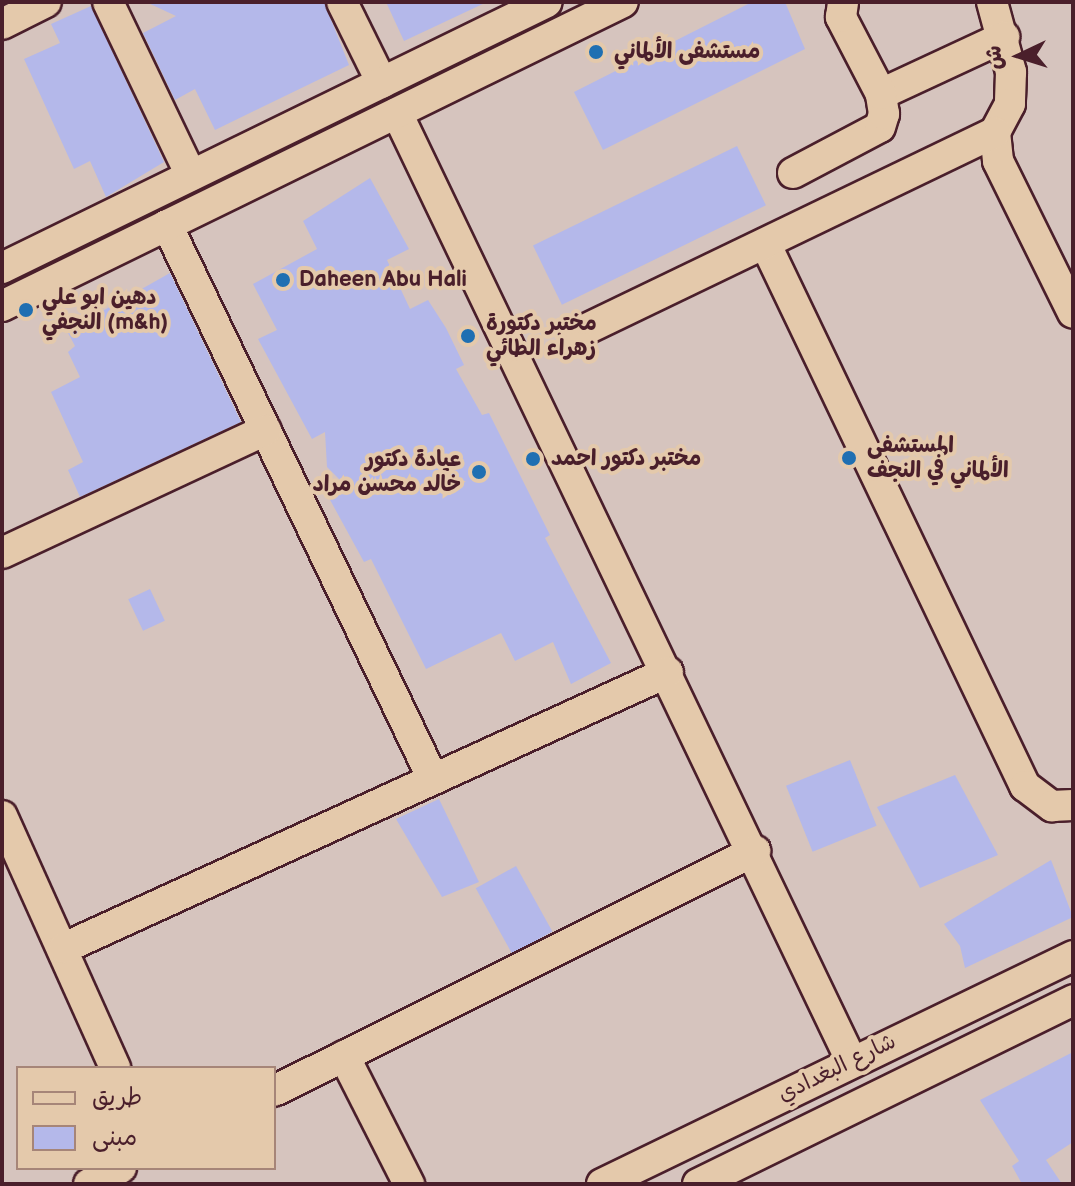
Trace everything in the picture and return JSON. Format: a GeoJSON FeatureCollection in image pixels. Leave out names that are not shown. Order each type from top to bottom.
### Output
{"type":"FeatureCollection","features":[{"type":"Feature","properties":{"kind":"street"},"geometry":{"type":"LineString","coordinates":[[2,24],[46,2]]}},
{"type":"Feature","properties":{"kind":"street"},"geometry":{"type":"LineString","coordinates":[[108,2],[191,175]]}},
{"type":"Feature","properties":{"kind":"street"},"geometry":{"type":"LineString","coordinates":[[342,2],[382,83]]}},
{"type":"Feature","properties":{"kind":"street"},"geometry":{"type":"LineString","coordinates":[[2,268],[547,2]]}},
{"type":"Feature","properties":{"kind":"street"},"geometry":{"type":"LineString","coordinates":[[2,306],[623,2]]}},
{"type":"Feature","properties":{"kind":"street"},"geometry":{"type":"LineString","coordinates":[[793,173],[880,127],[881,94],[841,17],[843,2]]}},
{"type":"Feature","properties":{"kind":"street"},"geometry":{"type":"LineString","coordinates":[[992,2],[1004,37],[1010,104],[995,132],[998,161],[1073,313]]}},
{"type":"Feature","properties":{"kind":"street"},"geometry":{"type":"LineString","coordinates":[[881,94],[1004,37]]}},
{"type":"Feature","properties":{"kind":"street"},"geometry":{"type":"LineString","coordinates":[[397,113],[755,851],[851,1060]]}},
{"type":"Feature","properties":{"kind":"street"},"geometry":{"type":"LineString","coordinates":[[576,334],[995,132]]}},
{"type":"Feature","properties":{"kind":"street"},"geometry":{"type":"LineString","coordinates":[[167,225],[433,779]]}},
{"type":"Feature","properties":{"kind":"street"},"geometry":{"type":"LineString","coordinates":[[766,245],[1025,786],[1052,806],[1073,805]]}},
{"type":"Feature","properties":{"kind":"street"},"geometry":{"type":"LineString","coordinates":[[2,553],[266,430]]}},
{"type":"Feature","properties":{"kind":"street"},"geometry":{"type":"LineString","coordinates":[[64,948],[668,672]]}},
{"type":"Feature","properties":{"kind":"street"},"geometry":{"type":"LineString","coordinates":[[2,816],[64,948],[114,1066]]}},
{"type":"Feature","properties":{"kind":"street"},"geometry":{"type":"LineString","coordinates":[[276,1090],[755,851]]}},
{"type":"Feature","properties":{"kind":"street","name":"شارع البغدادي"},"geometry":{"type":"LineString","coordinates":[[602,1184],[630,1177],[851,1060],[1073,956]]}},
{"type":"Feature","properties":{"kind":"street","name":"شارع البغدادي"},"geometry":{"type":"LineString","coordinates":[[707,1182],[1073,1000]]}},
{"type":"Feature","properties":{"kind":"street"},"geometry":{"type":"LineString","coordinates":[[344,1056],[409,1184]]}},
{"type":"Feature","properties":{"kind":"street"},"geometry":{"type":"LineString","coordinates":[[89,1184],[117,1170]]}},
{"type":"Feature","properties":{"kind":"building"},"geometry":{"type":"Polygon","coordinates":[[[146,2],[324,2],[349,65],[215,130],[195,89],[175,100],[143,33],[176,16],[146,2]]]}},
{"type":"Feature","properties":{"kind":"building"},"geometry":{"type":"Polygon","coordinates":[[[386,2],[487,2],[404,41],[386,2]]]}},
{"type":"Feature","properties":{"kind":"building"},"geometry":{"type":"Polygon","coordinates":[[[752,2],[785,2],[805,49],[603,150],[574,92],[752,2]]]}},
{"type":"Feature","properties":{"kind":"building"},"geometry":{"type":"Polygon","coordinates":[[[91,6],[164,162],[106,197],[90,161],[74,169],[24,59],[60,43],[51,24],[91,6]]]}},
{"type":"Feature","properties":{"kind":"building"},"geometry":{"type":"Polygon","coordinates":[[[737,146],[766,205],[562,305],[533,246],[737,146]]]}},
{"type":"Feature","properties":{"kind":"building"},"geometry":{"type":"Polygon","coordinates":[[[370,178],[409,249],[387,260],[410,309],[428,300],[446,328],[464,365],[456,369],[482,415],[489,413],[550,535],[545,538],[611,663],[571,684],[553,642],[515,661],[501,633],[426,669],[371,559],[364,562],[329,498],[347,487],[327,467],[325,432],[312,439],[258,339],[277,330],[253,284],[317,249],[303,221],[370,178]]]}},
{"type":"Feature","properties":{"kind":"building"},"geometry":{"type":"Polygon","coordinates":[[[170,273],[241,422],[80,497],[68,470],[83,462],[51,392],[80,377],[68,352],[75,346],[67,331],[170,273]]]}},
{"type":"Feature","properties":{"kind":"building"},"geometry":{"type":"Polygon","coordinates":[[[150,589],[165,621],[143,631],[128,599],[150,589]]]}},
{"type":"Feature","properties":{"kind":"building"},"geometry":{"type":"Polygon","coordinates":[[[850,760],[877,826],[813,852],[786,786],[850,760]]]}},
{"type":"Feature","properties":{"kind":"building"},"geometry":{"type":"Polygon","coordinates":[[[955,775],[998,855],[920,888],[877,807],[955,775]]]}},
{"type":"Feature","properties":{"kind":"building"},"geometry":{"type":"Polygon","coordinates":[[[439,799],[479,882],[442,897],[396,819],[439,799]]]}},
{"type":"Feature","properties":{"kind":"building"},"geometry":{"type":"Polygon","coordinates":[[[1051,860],[1073,917],[965,968],[960,946],[944,924],[1051,860]]]}},
{"type":"Feature","properties":{"kind":"building"},"geometry":{"type":"Polygon","coordinates":[[[516,866],[552,932],[512,954],[476,888],[516,866]]]}},
{"type":"Feature","properties":{"kind":"building"},"geometry":{"type":"Polygon","coordinates":[[[1073,1052],[1073,1142],[1046,1160],[1062,1184],[1022,1184],[1012,1166],[1019,1161],[980,1100],[1073,1052]]]}},
{"type":"Feature","properties":{"kind":"place","name":"مستشفى الألماني"},"geometry":{"type":"Point","coordinates":[596,52]}},
{"type":"Feature","properties":{"kind":"place","name":"Daheen Abu Hali"},"geometry":{"type":"Point","coordinates":[283,280]}},
{"type":"Feature","properties":{"kind":"place","name":"دهين ابو علي النجفي (m&h)"},"geometry":{"type":"Point","coordinates":[26,310]}},
{"type":"Feature","properties":{"kind":"place","name":"مختبر دكتورة زهراء الطائي"},"geometry":{"type":"Point","coordinates":[468,336]}},
{"type":"Feature","properties":{"kind":"place","name":"المستشفى الألماني في النجف"},"geometry":{"type":"Point","coordinates":[849,458]}},
{"type":"Feature","properties":{"kind":"place","name":"مختبر دكتور احمد"},"geometry":{"type":"Point","coordinates":[533,459]}},
{"type":"Feature","properties":{"kind":"place","name":"عيادة دكتور خالد محسن مراد"},"geometry":{"type":"Point","coordinates":[479,472]}}]}
